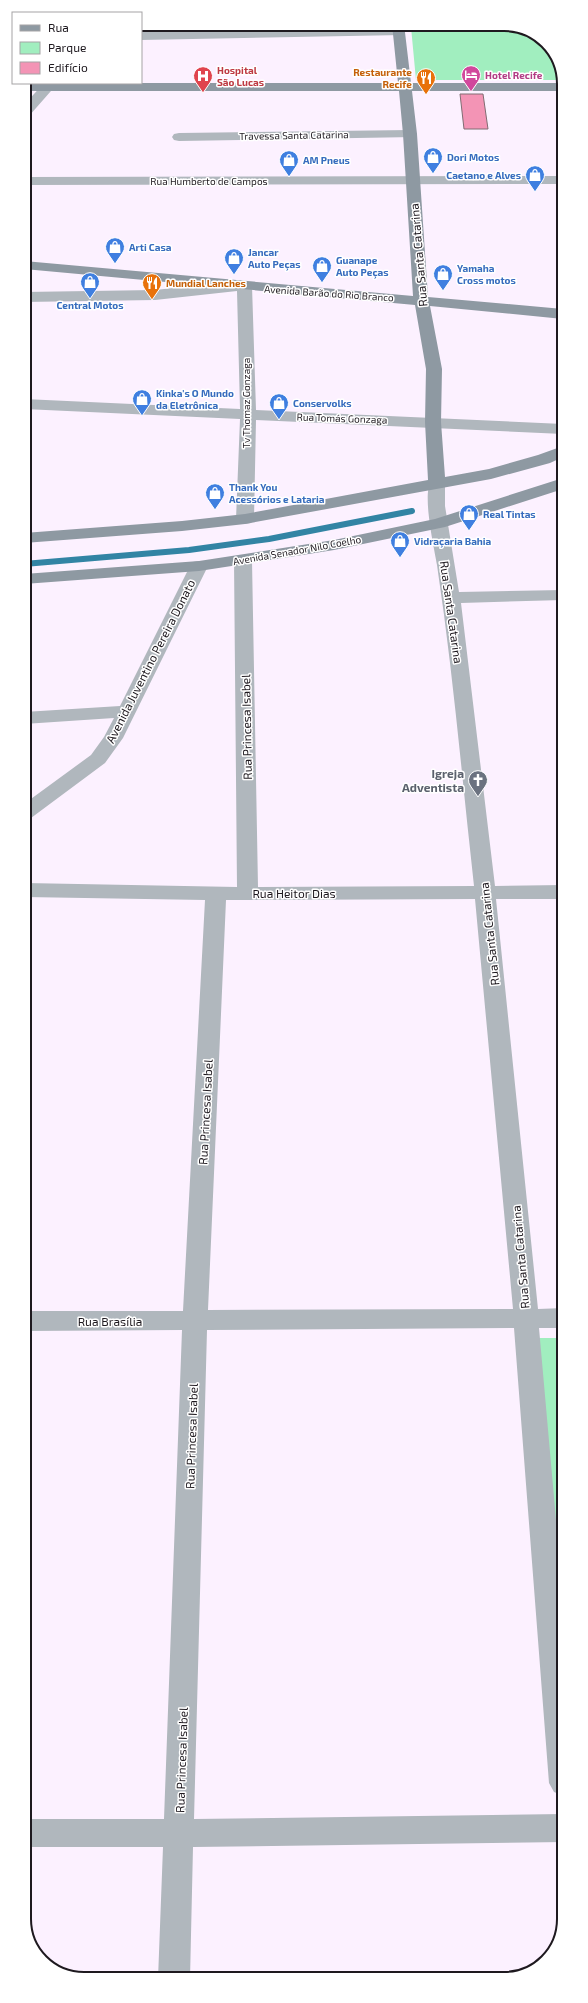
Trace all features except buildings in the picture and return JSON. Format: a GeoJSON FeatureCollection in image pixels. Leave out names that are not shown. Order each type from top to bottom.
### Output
{"type":"FeatureCollection","features":[{"type":"Feature","properties":{"kind":"main road","name":"Rua Santa Catarina"},"geometry":{"type":"LineString","coordinates":[[399,31],[410,134],[421,300],[434,369],[433,422],[437,485]]}},
{"type":"Feature","properties":{"kind":"main road"},"geometry":{"type":"LineString","coordinates":[[31,86],[50,85],[405,88],[557,87]]}},
{"type":"Feature","properties":{"kind":"main road","name":"Avenida Barão do Rio Branco"},"geometry":{"type":"LineString","coordinates":[[31,266],[241,286],[421,300],[557,313]]}},
{"type":"Feature","properties":{"kind":"main road"},"geometry":{"type":"LineString","coordinates":[[31,537],[175,527],[245,519],[491,474],[557,453]]}},
{"type":"Feature","properties":{"kind":"main road","name":"Avenida Senador Nilo Coelho"},"geometry":{"type":"LineString","coordinates":[[31,578],[199,566],[334,545],[439,523],[557,486]]}},
{"type":"Feature","properties":{"kind":"street"},"geometry":{"type":"LineString","coordinates":[[142,36],[302,31]]}},
{"type":"Feature","properties":{"kind":"street"},"geometry":{"type":"LineString","coordinates":[[31,105],[50,85]]}},
{"type":"Feature","properties":{"kind":"street","name":"Travessa Santa Catarina"},"geometry":{"type":"LineString","coordinates":[[179,137],[410,134]]}},
{"type":"Feature","properties":{"kind":"street","name":"Rua Humberto de Campos"},"geometry":{"type":"LineString","coordinates":[[31,181],[557,180]]}},
{"type":"Feature","properties":{"kind":"street"},"geometry":{"type":"LineString","coordinates":[[31,297],[155,295],[241,286]]}},
{"type":"Feature","properties":{"kind":"street","name":"Tv Thomaz Gonzaga"},"geometry":{"type":"LineString","coordinates":[[241,286],[248,414],[245,519]]}},
{"type":"Feature","properties":{"kind":"street","name":"Rua Tomás Gonzaga"},"geometry":{"type":"LineString","coordinates":[[31,404],[433,422],[557,430]]}},
{"type":"Feature","properties":{"kind":"street","name":"Rua Santa Catarina"},"geometry":{"type":"LineString","coordinates":[[437,485],[436,506],[451,598],[485,892],[526,1318],[557,1697]]}},
{"type":"Feature","properties":{"kind":"street","name":"Rua Princesa Isabel"},"geometry":{"type":"LineString","coordinates":[[243,560],[248,894]]}},
{"type":"Feature","properties":{"kind":"street","name":"Avenida Juventino Pereira Donato"},"geometry":{"type":"LineString","coordinates":[[31,809],[98,759],[113,738],[199,566]]}},
{"type":"Feature","properties":{"kind":"street"},"geometry":{"type":"LineString","coordinates":[[451,598],[557,595]]}},
{"type":"Feature","properties":{"kind":"street"},"geometry":{"type":"LineString","coordinates":[[31,718],[127,711]]}},
{"type":"Feature","properties":{"kind":"street","name":"Rua Heitor Dias"},"geometry":{"type":"LineString","coordinates":[[31,890],[248,894],[557,892]]}},
{"type":"Feature","properties":{"kind":"street","name":"Rua Princesa Isabel"},"geometry":{"type":"LineString","coordinates":[[174,1972],[195,1321],[216,893]]}},
{"type":"Feature","properties":{"kind":"street","name":"Rua Brasília"},"geometry":{"type":"LineString","coordinates":[[31,1321],[557,1318]]}},
{"type":"Feature","properties":{"kind":"street"},"geometry":{"type":"LineString","coordinates":[[31,1833],[178,1833],[557,1828]]}},
{"type":"Feature","properties":{"kind":"green space"},"geometry":{"type":"Polygon","coordinates":[[[411,31],[508,31],[525,35],[539,44],[550,57],[556,73],[557,80],[416,80],[411,31]]]}},
{"type":"Feature","properties":{"kind":"green space"},"geometry":{"type":"Polygon","coordinates":[[[531,1338],[557,1338],[557,1624],[531,1338]]]}},
{"type":"Feature","properties":{"kind":"waterway"},"geometry":{"type":"LineString","coordinates":[[31,563],[189,550],[269,539],[412,511]]}},
{"type":"Feature","properties":{"kind":"place","name":"Hotel Recife"},"geometry":{"type":"Point","coordinates":[471,92]}},
{"type":"Feature","properties":{"kind":"place","name":"Hospital São Lucas"},"geometry":{"type":"Point","coordinates":[203,93]}},
{"type":"Feature","properties":{"kind":"place","name":"Restaurante Recife"},"geometry":{"type":"Point","coordinates":[426,95]}},
{"type":"Feature","properties":{"kind":"place","name":"Dori Motos"},"geometry":{"type":"Point","coordinates":[433,174]}},
{"type":"Feature","properties":{"kind":"place","name":"AM Pneus"},"geometry":{"type":"Point","coordinates":[289,177]}},
{"type":"Feature","properties":{"kind":"place","name":"Caetano e Alves"},"geometry":{"type":"Point","coordinates":[535,192]}},
{"type":"Feature","properties":{"kind":"place","name":"Arti Casa"},"geometry":{"type":"Point","coordinates":[115,264]}},
{"type":"Feature","properties":{"kind":"place","name":"Jancar Auto Peças"},"geometry":{"type":"Point","coordinates":[234,275]}},
{"type":"Feature","properties":{"kind":"place","name":"Guanape Auto Peças"},"geometry":{"type":"Point","coordinates":[322,283]}},
{"type":"Feature","properties":{"kind":"place","name":"Yamaha Cross motos"},"geometry":{"type":"Point","coordinates":[443,291]}},
{"type":"Feature","properties":{"kind":"place","name":"Central Motos"},"geometry":{"type":"Point","coordinates":[90,299]}},
{"type":"Feature","properties":{"kind":"place","name":"Mundial Lanches"},"geometry":{"type":"Point","coordinates":[152,300]}},
{"type":"Feature","properties":{"kind":"place","name":"Kinka's O Mundo da Eletrônica"},"geometry":{"type":"Point","coordinates":[142,416]}},
{"type":"Feature","properties":{"kind":"place","name":"Conservolks"},"geometry":{"type":"Point","coordinates":[279,420]}},
{"type":"Feature","properties":{"kind":"place","name":"Thank You Acessórios e Lataria"},"geometry":{"type":"Point","coordinates":[215,510]}},
{"type":"Feature","properties":{"kind":"place","name":"Real Tintas"},"geometry":{"type":"Point","coordinates":[469,531]}},
{"type":"Feature","properties":{"kind":"place","name":"Vidraçaria Bahia"},"geometry":{"type":"Point","coordinates":[400,558]}},
{"type":"Feature","properties":{"kind":"place","name":"Igreja Adventista"},"geometry":{"type":"Point","coordinates":[478,797]}}]}
